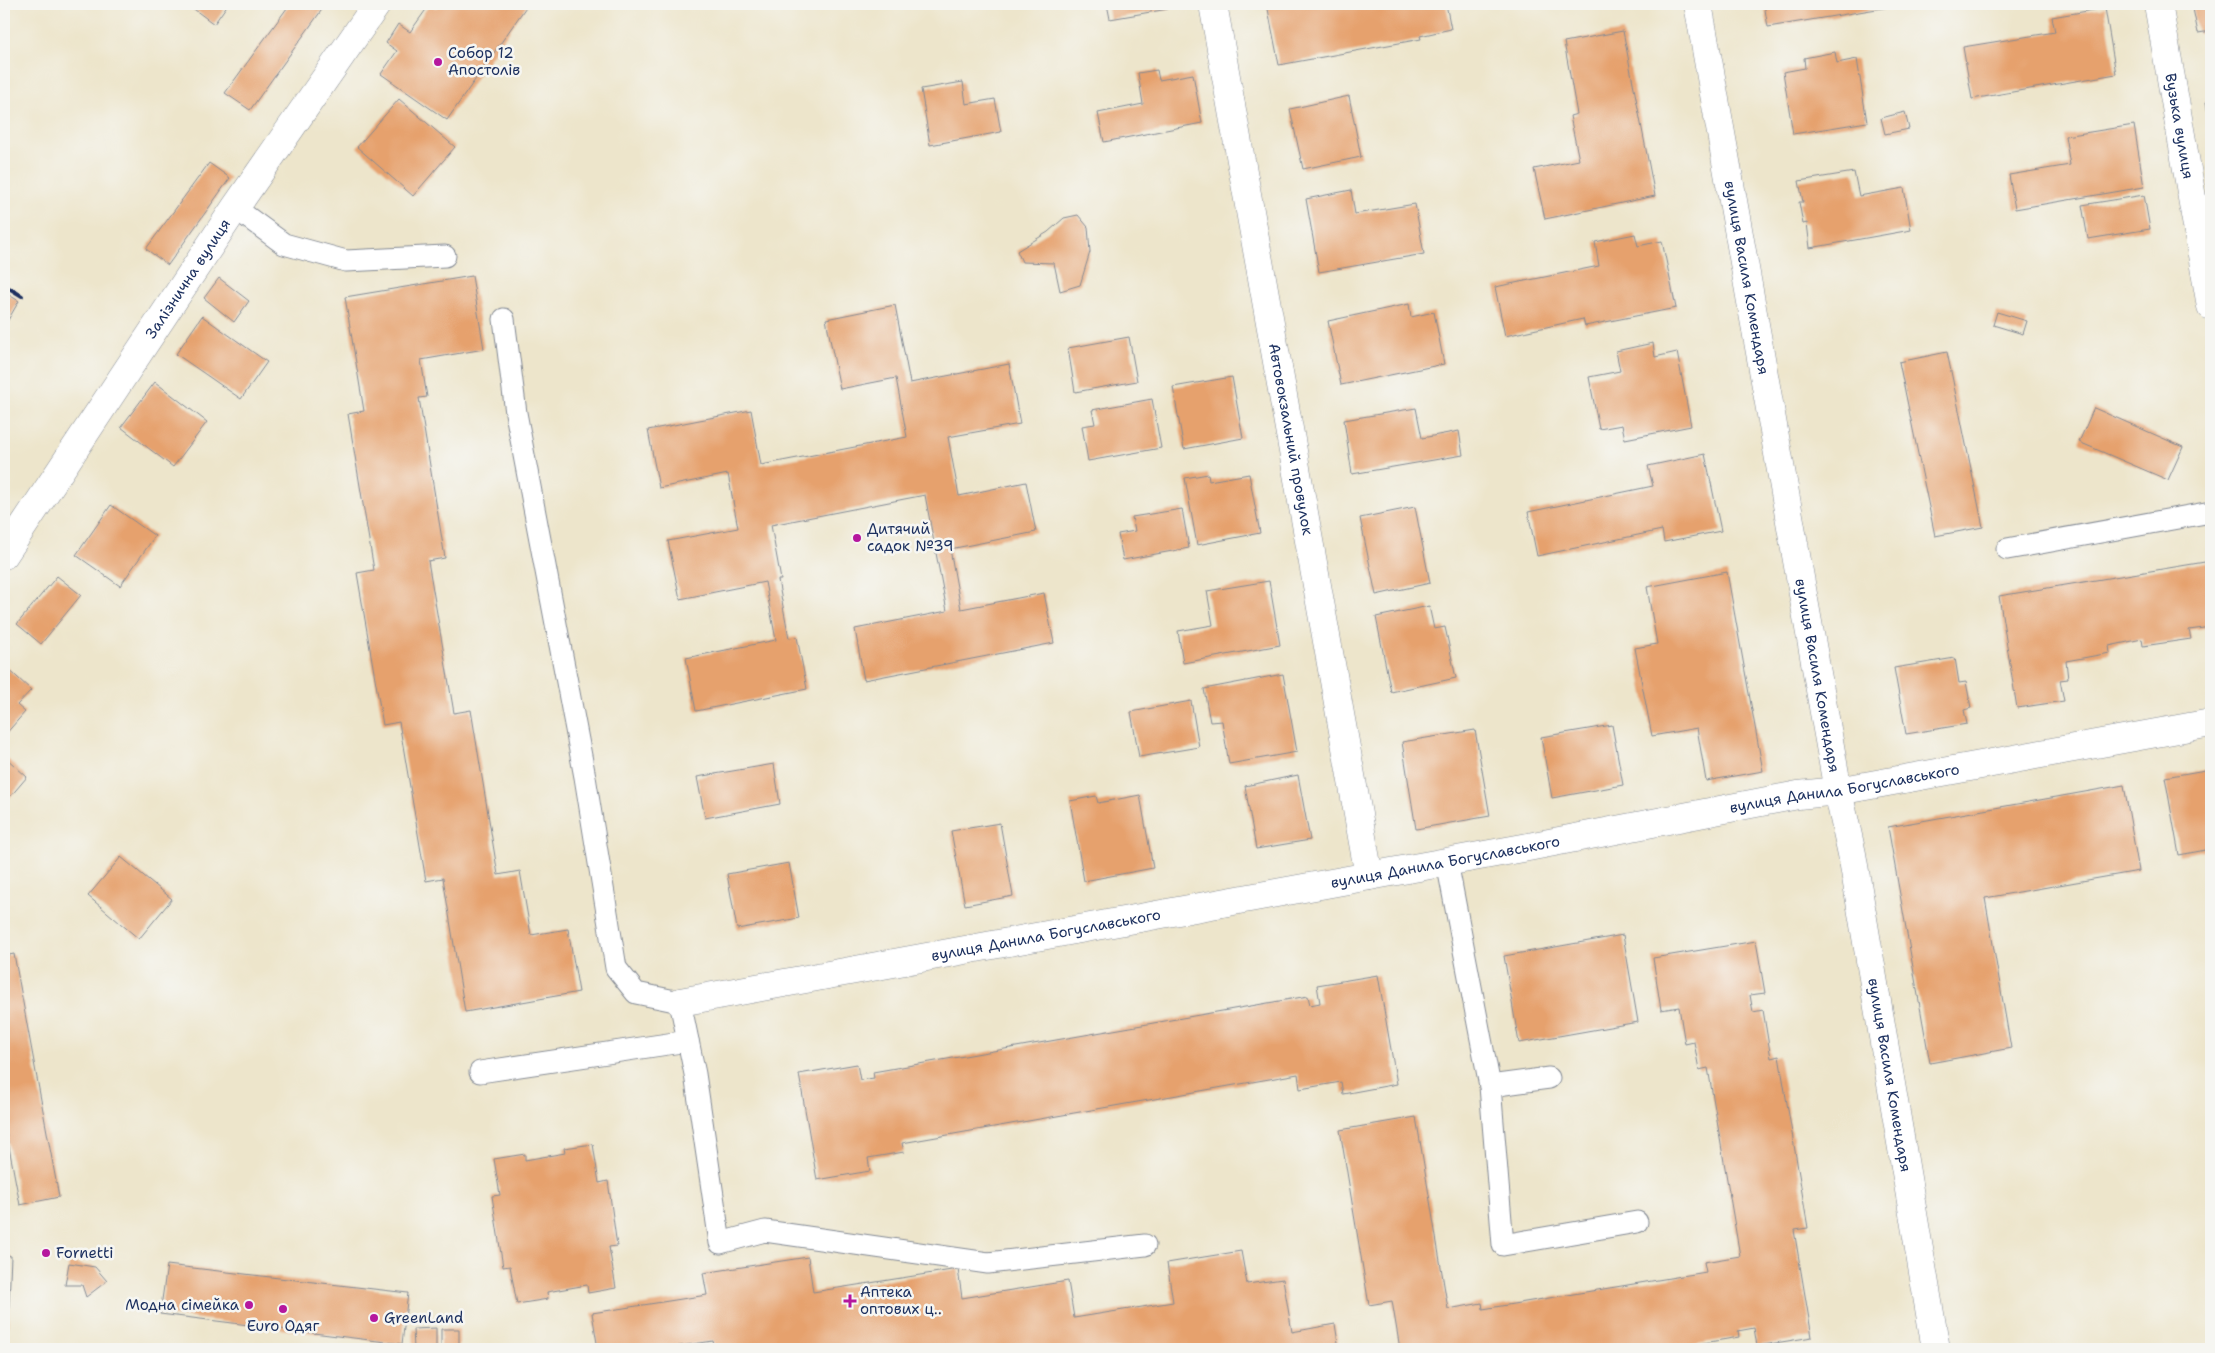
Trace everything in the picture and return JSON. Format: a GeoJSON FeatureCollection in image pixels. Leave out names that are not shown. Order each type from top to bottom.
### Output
{"type":"FeatureCollection","features":[{"type":"Feature","properties":{"kind":"street","name":"Залізнична вулиця"},"geometry":{"type":"LineString","coordinates":[[4,555],[235,208],[377,4]]}},
{"type":"Feature","properties":{"kind":"street","name":"Автовокзальний провулок"},"geometry":{"type":"LineString","coordinates":[[1213,4],[1369,876]]}},
{"type":"Feature","properties":{"kind":"street","name":"вулиця Василя Комендаря"},"geometry":{"type":"LineString","coordinates":[[1698,4],[1838,791],[1852,854],[1936,1349]]}},
{"type":"Feature","properties":{"kind":"street","name":"Вузька вулиця"},"geometry":{"type":"LineString","coordinates":[[2158,4],[2211,306]]}},
{"type":"Feature","properties":{"kind":"street","name":"вулиця Данила Богуславського"},"geometry":{"type":"LineString","coordinates":[[680,1002],[1447,862],[1798,795],[1838,791],[2211,723]]}},
{"type":"Feature","properties":{"kind":"lane"},"geometry":{"type":"LineString","coordinates":[[235,208],[284,244],[346,260],[445,256]]}},
{"type":"Feature","properties":{"kind":"lane"},"geometry":{"type":"LineString","coordinates":[[504,319],[516,414],[585,777],[616,968],[636,993],[680,1002],[695,1074],[720,1243],[765,1231],[988,1263],[1145,1245]]}},
{"type":"Feature","properties":{"kind":"lane"},"geometry":{"type":"LineString","coordinates":[[2007,549],[2211,512]]}},
{"type":"Feature","properties":{"kind":"lane"},"geometry":{"type":"LineString","coordinates":[[1447,862],[1490,1086],[1503,1245],[1637,1222]]}},
{"type":"Feature","properties":{"kind":"lane"},"geometry":{"type":"LineString","coordinates":[[480,1072],[688,1041]]}},
{"type":"Feature","properties":{"kind":"lane"},"geometry":{"type":"LineString","coordinates":[[1490,1086],[1549,1078]]}},
{"type":"Feature","properties":{"kind":"building"},"geometry":{"type":"Polygon","coordinates":[[[187,4],[228,4],[214,24],[187,4]]]}},
{"type":"Feature","properties":{"kind":"building"},"geometry":{"type":"Polygon","coordinates":[[[290,4],[326,4],[250,110],[225,93],[290,4]]]}},
{"type":"Feature","properties":{"kind":"building","name":"Собор 12 Апостолів"},"geometry":{"type":"Polygon","coordinates":[[[430,4],[436,8],[439,4],[528,4],[447,120],[381,74],[397,51],[386,43],[398,24],[410,32],[430,4]]]}},
{"type":"Feature","properties":{"kind":"building"},"geometry":{"type":"Polygon","coordinates":[[[1107,4],[1167,4],[1168,9],[1110,19],[1107,4]]]}},
{"type":"Feature","properties":{"kind":"building"},"geometry":{"type":"Polygon","coordinates":[[[1267,4],[1446,4],[1451,29],[1420,36],[1421,39],[1279,65],[1267,4]]]}},
{"type":"Feature","properties":{"kind":"building"},"geometry":{"type":"Polygon","coordinates":[[[1764,4],[1901,4],[1901,5],[1768,27],[1764,4]]]}},
{"type":"Feature","properties":{"kind":"building"},"geometry":{"type":"Polygon","coordinates":[[[2192,4],[2211,4],[2211,31],[2198,33],[2192,4]]]}},
{"type":"Feature","properties":{"kind":"building"},"geometry":{"type":"Polygon","coordinates":[[[2105,8],[2116,74],[1972,99],[1963,47],[2055,32],[2052,17],[2105,8]]]}},
{"type":"Feature","properties":{"kind":"building"},"geometry":{"type":"Polygon","coordinates":[[[1623,31],[1655,196],[1545,219],[1534,169],[1579,160],[1570,116],[1577,114],[1564,42],[1623,31]]]}},
{"type":"Feature","properties":{"kind":"building"},"geometry":{"type":"Polygon","coordinates":[[[1835,52],[1837,63],[1857,59],[1867,122],[1793,134],[1783,72],[1805,68],[1804,58],[1835,52]]]}},
{"type":"Feature","properties":{"kind":"building"},"geometry":{"type":"Polygon","coordinates":[[[1157,70],[1159,80],[1193,74],[1202,123],[1104,142],[1098,113],[1143,104],[1138,73],[1157,70]]]}},
{"type":"Feature","properties":{"kind":"building"},"geometry":{"type":"Polygon","coordinates":[[[963,82],[966,104],[995,99],[1001,132],[930,145],[921,89],[963,82]]]}},
{"type":"Feature","properties":{"kind":"building"},"geometry":{"type":"Polygon","coordinates":[[[1349,96],[1361,157],[1303,169],[1290,109],[1349,96]]]}},
{"type":"Feature","properties":{"kind":"building"},"geometry":{"type":"Polygon","coordinates":[[[399,99],[455,147],[413,196],[357,147],[399,99]]]}},
{"type":"Feature","properties":{"kind":"building"},"geometry":{"type":"Polygon","coordinates":[[[2211,101],[2211,124],[2210,124],[2206,102],[2211,101]]]}},
{"type":"Feature","properties":{"kind":"building"},"geometry":{"type":"Polygon","coordinates":[[[1905,112],[1909,129],[1885,134],[1881,118],[1905,112]]]}},
{"type":"Feature","properties":{"kind":"building"},"geometry":{"type":"Polygon","coordinates":[[[2134,125],[2144,187],[2015,209],[2009,175],[2070,165],[2065,136],[2134,125]]]}},
{"type":"Feature","properties":{"kind":"building"},"geometry":{"type":"Polygon","coordinates":[[[209,163],[230,178],[168,265],[146,249],[209,163]]]}},
{"type":"Feature","properties":{"kind":"building"},"geometry":{"type":"Polygon","coordinates":[[[1854,172],[1859,196],[1904,188],[1911,230],[1810,248],[1807,223],[1803,224],[1799,202],[1803,202],[1799,181],[1854,172]]]}},
{"type":"Feature","properties":{"kind":"building"},"geometry":{"type":"Polygon","coordinates":[[[1351,190],[1355,214],[1415,204],[1424,254],[1319,272],[1306,199],[1351,190]]]}},
{"type":"Feature","properties":{"kind":"building"},"geometry":{"type":"Polygon","coordinates":[[[2144,195],[2150,229],[2088,239],[2082,205],[2144,195]]]}},
{"type":"Feature","properties":{"kind":"building"},"geometry":{"type":"Polygon","coordinates":[[[1078,215],[1088,227],[1090,252],[1080,285],[1060,291],[1054,263],[1022,262],[1017,251],[1048,232],[1064,218],[1078,215]]]}},
{"type":"Feature","properties":{"kind":"building"},"geometry":{"type":"Polygon","coordinates":[[[1635,234],[1638,246],[1662,241],[1676,308],[1585,326],[1583,319],[1505,336],[1495,287],[1599,266],[1595,242],[1635,234]]]}},
{"type":"Feature","properties":{"kind":"building"},"geometry":{"type":"Polygon","coordinates":[[[472,276],[484,349],[421,360],[427,397],[419,398],[445,558],[428,561],[454,713],[471,710],[498,875],[520,871],[531,935],[568,929],[579,992],[465,1012],[443,878],[426,881],[399,722],[383,725],[357,573],[374,570],[348,414],[364,411],[345,297],[472,276]]]}},
{"type":"Feature","properties":{"kind":"building"},"geometry":{"type":"Polygon","coordinates":[[[219,278],[249,301],[234,322],[204,298],[219,278]]]}},
{"type":"Feature","properties":{"kind":"building"},"geometry":{"type":"Polygon","coordinates":[[[4,292],[19,301],[4,327],[4,292]]]}},
{"type":"Feature","properties":{"kind":"building"},"geometry":{"type":"Polygon","coordinates":[[[1409,304],[1411,317],[1434,312],[1444,364],[1341,385],[1328,321],[1409,304]]]}},
{"type":"Feature","properties":{"kind":"building"},"geometry":{"type":"Polygon","coordinates":[[[895,305],[910,383],[1009,364],[1020,424],[948,437],[959,496],[1026,482],[1036,532],[950,549],[961,609],[1044,593],[1054,643],[864,680],[855,629],[947,611],[925,495],[771,525],[781,580],[778,580],[789,638],[797,637],[807,689],[696,711],[686,658],[776,640],[765,582],[680,599],[668,541],[738,528],[728,474],[659,488],[648,430],[751,410],[761,465],[907,437],[896,378],[840,389],[826,319],[895,305]]]}},
{"type":"Feature","properties":{"kind":"building"},"geometry":{"type":"Polygon","coordinates":[[[1997,312],[2027,321],[2023,334],[1993,325],[1997,312]]]}},
{"type":"Feature","properties":{"kind":"building"},"geometry":{"type":"Polygon","coordinates":[[[202,316],[267,362],[241,399],[176,354],[202,316]]]}},
{"type":"Feature","properties":{"kind":"building"},"geometry":{"type":"Polygon","coordinates":[[[1129,337],[1137,381],[1075,392],[1068,348],[1129,337]]]}},
{"type":"Feature","properties":{"kind":"building"},"geometry":{"type":"Polygon","coordinates":[[[1653,343],[1655,357],[1677,352],[1691,426],[1625,439],[1622,425],[1599,429],[1589,377],[1620,371],[1616,351],[1653,343]]]}},
{"type":"Feature","properties":{"kind":"building"},"geometry":{"type":"Polygon","coordinates":[[[1947,352],[1983,527],[1935,536],[1899,362],[1947,352]]]}},
{"type":"Feature","properties":{"kind":"building"},"geometry":{"type":"Polygon","coordinates":[[[1232,377],[1243,438],[1184,449],[1173,387],[1232,377]]]}},
{"type":"Feature","properties":{"kind":"building"},"geometry":{"type":"Polygon","coordinates":[[[155,382],[207,422],[173,467],[121,427],[155,382]]]}},
{"type":"Feature","properties":{"kind":"building"},"geometry":{"type":"Polygon","coordinates":[[[1152,399],[1161,448],[1088,461],[1082,426],[1095,424],[1092,410],[1152,399]]]}},
{"type":"Feature","properties":{"kind":"building"},"geometry":{"type":"Polygon","coordinates":[[[1416,408],[1422,438],[1459,431],[1463,455],[1352,474],[1344,420],[1416,408]]]}},
{"type":"Feature","properties":{"kind":"building"},"geometry":{"type":"Polygon","coordinates":[[[2094,408],[2183,447],[2168,480],[2079,442],[2094,408]]]}},
{"type":"Feature","properties":{"kind":"building"},"geometry":{"type":"Polygon","coordinates":[[[1705,454],[1721,531],[1664,542],[1662,530],[1537,556],[1528,512],[1653,486],[1648,466],[1705,454]]]}},
{"type":"Feature","properties":{"kind":"building"},"geometry":{"type":"Polygon","coordinates":[[[1208,474],[1209,481],[1249,474],[1260,533],[1197,545],[1185,478],[1208,474]]]}},
{"type":"Feature","properties":{"kind":"building"},"geometry":{"type":"Polygon","coordinates":[[[111,505],[155,536],[120,586],[76,555],[111,505]]]}},
{"type":"Feature","properties":{"kind":"building"},"geometry":{"type":"Polygon","coordinates":[[[1415,507],[1430,583],[1376,595],[1360,518],[1415,507]]]}},
{"type":"Feature","properties":{"kind":"building"},"geometry":{"type":"Polygon","coordinates":[[[1182,509],[1189,548],[1123,560],[1118,534],[1135,531],[1132,517],[1182,509]]]}},
{"type":"Feature","properties":{"kind":"building"},"geometry":{"type":"Polygon","coordinates":[[[2211,561],[2211,627],[2189,630],[2191,639],[2143,646],[2142,639],[2109,646],[2110,653],[2066,661],[2068,679],[2060,680],[2064,701],[2017,708],[1999,596],[2211,561]]]}},
{"type":"Feature","properties":{"kind":"building"},"geometry":{"type":"Polygon","coordinates":[[[1727,572],[1763,771],[1706,781],[1697,728],[1652,736],[1635,648],[1657,644],[1647,587],[1727,572]]]}},
{"type":"Feature","properties":{"kind":"building"},"geometry":{"type":"Polygon","coordinates":[[[57,576],[81,595],[41,644],[17,624],[57,576]]]}},
{"type":"Feature","properties":{"kind":"building"},"geometry":{"type":"Polygon","coordinates":[[[1269,581],[1280,645],[1183,663],[1178,631],[1213,625],[1207,591],[1269,581]]]}},
{"type":"Feature","properties":{"kind":"building"},"geometry":{"type":"Polygon","coordinates":[[[1429,606],[1434,629],[1445,627],[1456,678],[1391,692],[1376,617],[1429,606]]]}},
{"type":"Feature","properties":{"kind":"building"},"geometry":{"type":"Polygon","coordinates":[[[1955,658],[1959,683],[1966,682],[1971,708],[1964,710],[1967,724],[1906,734],[1894,668],[1955,658]]]}},
{"type":"Feature","properties":{"kind":"building"},"geometry":{"type":"Polygon","coordinates":[[[4,665],[31,690],[17,705],[25,712],[4,736],[4,665]]]}},
{"type":"Feature","properties":{"kind":"building"},"geometry":{"type":"Polygon","coordinates":[[[1283,674],[1297,752],[1229,764],[1222,721],[1210,722],[1204,689],[1283,674]]]}},
{"type":"Feature","properties":{"kind":"building"},"geometry":{"type":"Polygon","coordinates":[[[1191,701],[1199,747],[1139,757],[1131,712],[1191,701]]]}},
{"type":"Feature","properties":{"kind":"building"},"geometry":{"type":"Polygon","coordinates":[[[1612,725],[1623,785],[1552,798],[1541,737],[1612,725]]]}},
{"type":"Feature","properties":{"kind":"building"},"geometry":{"type":"Polygon","coordinates":[[[1475,730],[1490,816],[1416,829],[1402,742],[1475,730]]]}},
{"type":"Feature","properties":{"kind":"building"},"geometry":{"type":"Polygon","coordinates":[[[4,756],[27,777],[4,804],[4,756]]]}},
{"type":"Feature","properties":{"kind":"building"},"geometry":{"type":"Polygon","coordinates":[[[774,764],[780,804],[705,818],[697,777],[774,764]]]}},
{"type":"Feature","properties":{"kind":"building"},"geometry":{"type":"Polygon","coordinates":[[[2211,769],[2211,849],[2179,855],[2165,777],[2211,769]]]}},
{"type":"Feature","properties":{"kind":"building"},"geometry":{"type":"Polygon","coordinates":[[[1298,775],[1310,840],[1256,849],[1245,786],[1298,775]]]}},
{"type":"Feature","properties":{"kind":"building"},"geometry":{"type":"Polygon","coordinates":[[[2124,785],[2139,871],[1985,898],[2011,1048],[1930,1063],[1888,827],[2124,785]]]}},
{"type":"Feature","properties":{"kind":"building"},"geometry":{"type":"Polygon","coordinates":[[[1140,795],[1153,868],[1084,881],[1070,801],[1096,796],[1098,803],[1140,795]]]}},
{"type":"Feature","properties":{"kind":"building"},"geometry":{"type":"Polygon","coordinates":[[[1000,823],[1013,896],[965,905],[951,831],[1000,823]]]}},
{"type":"Feature","properties":{"kind":"building"},"geometry":{"type":"Polygon","coordinates":[[[121,857],[172,899],[139,939],[88,896],[121,857]]]}},
{"type":"Feature","properties":{"kind":"building"},"geometry":{"type":"Polygon","coordinates":[[[789,863],[799,918],[737,929],[727,874],[789,863]]]}},
{"type":"Feature","properties":{"kind":"building"},"geometry":{"type":"Polygon","coordinates":[[[1623,935],[1638,1022],[1519,1043],[1504,956],[1623,935]]]}},
{"type":"Feature","properties":{"kind":"building"},"geometry":{"type":"Polygon","coordinates":[[[1756,941],[1765,993],[1750,995],[1753,1012],[1763,1010],[1771,1058],[1779,1056],[1808,1228],[1794,1230],[1812,1337],[1757,1346],[1754,1328],[1738,1331],[1739,1337],[1668,1349],[1400,1349],[1392,1301],[1369,1305],[1340,1130],[1416,1117],[1448,1309],[1482,1303],[1483,1309],[1706,1272],[1704,1262],[1740,1256],[1708,1068],[1699,1070],[1694,1042],[1685,1044],[1679,1007],[1661,1010],[1653,958],[1756,941]]]}},
{"type":"Feature","properties":{"kind":"building"},"geometry":{"type":"Polygon","coordinates":[[[14,954],[59,1197],[20,1205],[4,1121],[4,956],[14,954]]]}},
{"type":"Feature","properties":{"kind":"building"},"geometry":{"type":"Polygon","coordinates":[[[1378,975],[1397,1084],[1343,1094],[1341,1082],[1300,1089],[1298,1074],[902,1143],[904,1152],[868,1158],[870,1171],[817,1180],[799,1074],[857,1064],[860,1080],[874,1078],[873,1072],[1308,996],[1310,1005],[1320,1003],[1317,985],[1378,975]]]}},
{"type":"Feature","properties":{"kind":"building"},"geometry":{"type":"Polygon","coordinates":[[[593,1144],[599,1183],[608,1181],[617,1246],[609,1247],[616,1288],[588,1293],[587,1285],[547,1292],[548,1299],[517,1304],[510,1266],[503,1267],[492,1196],[500,1195],[494,1159],[525,1154],[525,1160],[565,1153],[564,1148],[593,1144]]]}},
{"type":"Feature","properties":{"kind":"building"},"geometry":{"type":"Polygon","coordinates":[[[1241,1251],[1247,1284],[1283,1279],[1292,1332],[1335,1324],[1339,1349],[715,1349],[713,1341],[661,1349],[598,1349],[592,1313],[707,1295],[703,1273],[808,1257],[813,1292],[958,1269],[962,1298],[1068,1281],[1074,1318],[1173,1302],[1167,1263],[1241,1251]]]}},
{"type":"Feature","properties":{"kind":"building"},"geometry":{"type":"Polygon","coordinates":[[[4,1255],[11,1256],[8,1327],[4,1327],[4,1255]]]}},
{"type":"Feature","properties":{"kind":"building"},"geometry":{"type":"Polygon","coordinates":[[[69,1263],[95,1267],[107,1281],[86,1297],[82,1285],[65,1285],[69,1263]]]}},
{"type":"Feature","properties":{"kind":"building"},"geometry":{"type":"Polygon","coordinates":[[[167,1265],[408,1293],[402,1344],[160,1314],[167,1265]]]}},
{"type":"Feature","properties":{"kind":"building"},"geometry":{"type":"Polygon","coordinates":[[[436,1328],[436,1349],[414,1349],[413,1329],[436,1328]]]}},
{"type":"Feature","properties":{"kind":"building"},"geometry":{"type":"Polygon","coordinates":[[[441,1329],[459,1329],[459,1347],[441,1348],[441,1329]]]}},
{"type":"Feature","properties":{"kind":"railway"},"geometry":{"type":"LineString","coordinates":[[4,285],[22,296]]}},
{"type":"Feature","properties":{"kind":"place","name":"Собор 12 Апостолів"},"geometry":{"type":"Point","coordinates":[438,62]}},
{"type":"Feature","properties":{"kind":"place","name":"Дитячий садок №39"},"geometry":{"type":"Point","coordinates":[857,538]}},
{"type":"Feature","properties":{"kind":"place","name":"Fornetti"},"geometry":{"type":"Point","coordinates":[46,1253]}},
{"type":"Feature","properties":{"kind":"place","name":"Аптека оптових ц‥"},"geometry":{"type":"Point","coordinates":[850,1301]}},
{"type":"Feature","properties":{"kind":"place","name":"Модна сімейка"},"geometry":{"type":"Point","coordinates":[249,1305]}},
{"type":"Feature","properties":{"kind":"place","name":"Euro Одяг"},"geometry":{"type":"Point","coordinates":[283,1309]}},
{"type":"Feature","properties":{"kind":"place","name":"GreenLand"},"geometry":{"type":"Point","coordinates":[374,1318]}}]}
